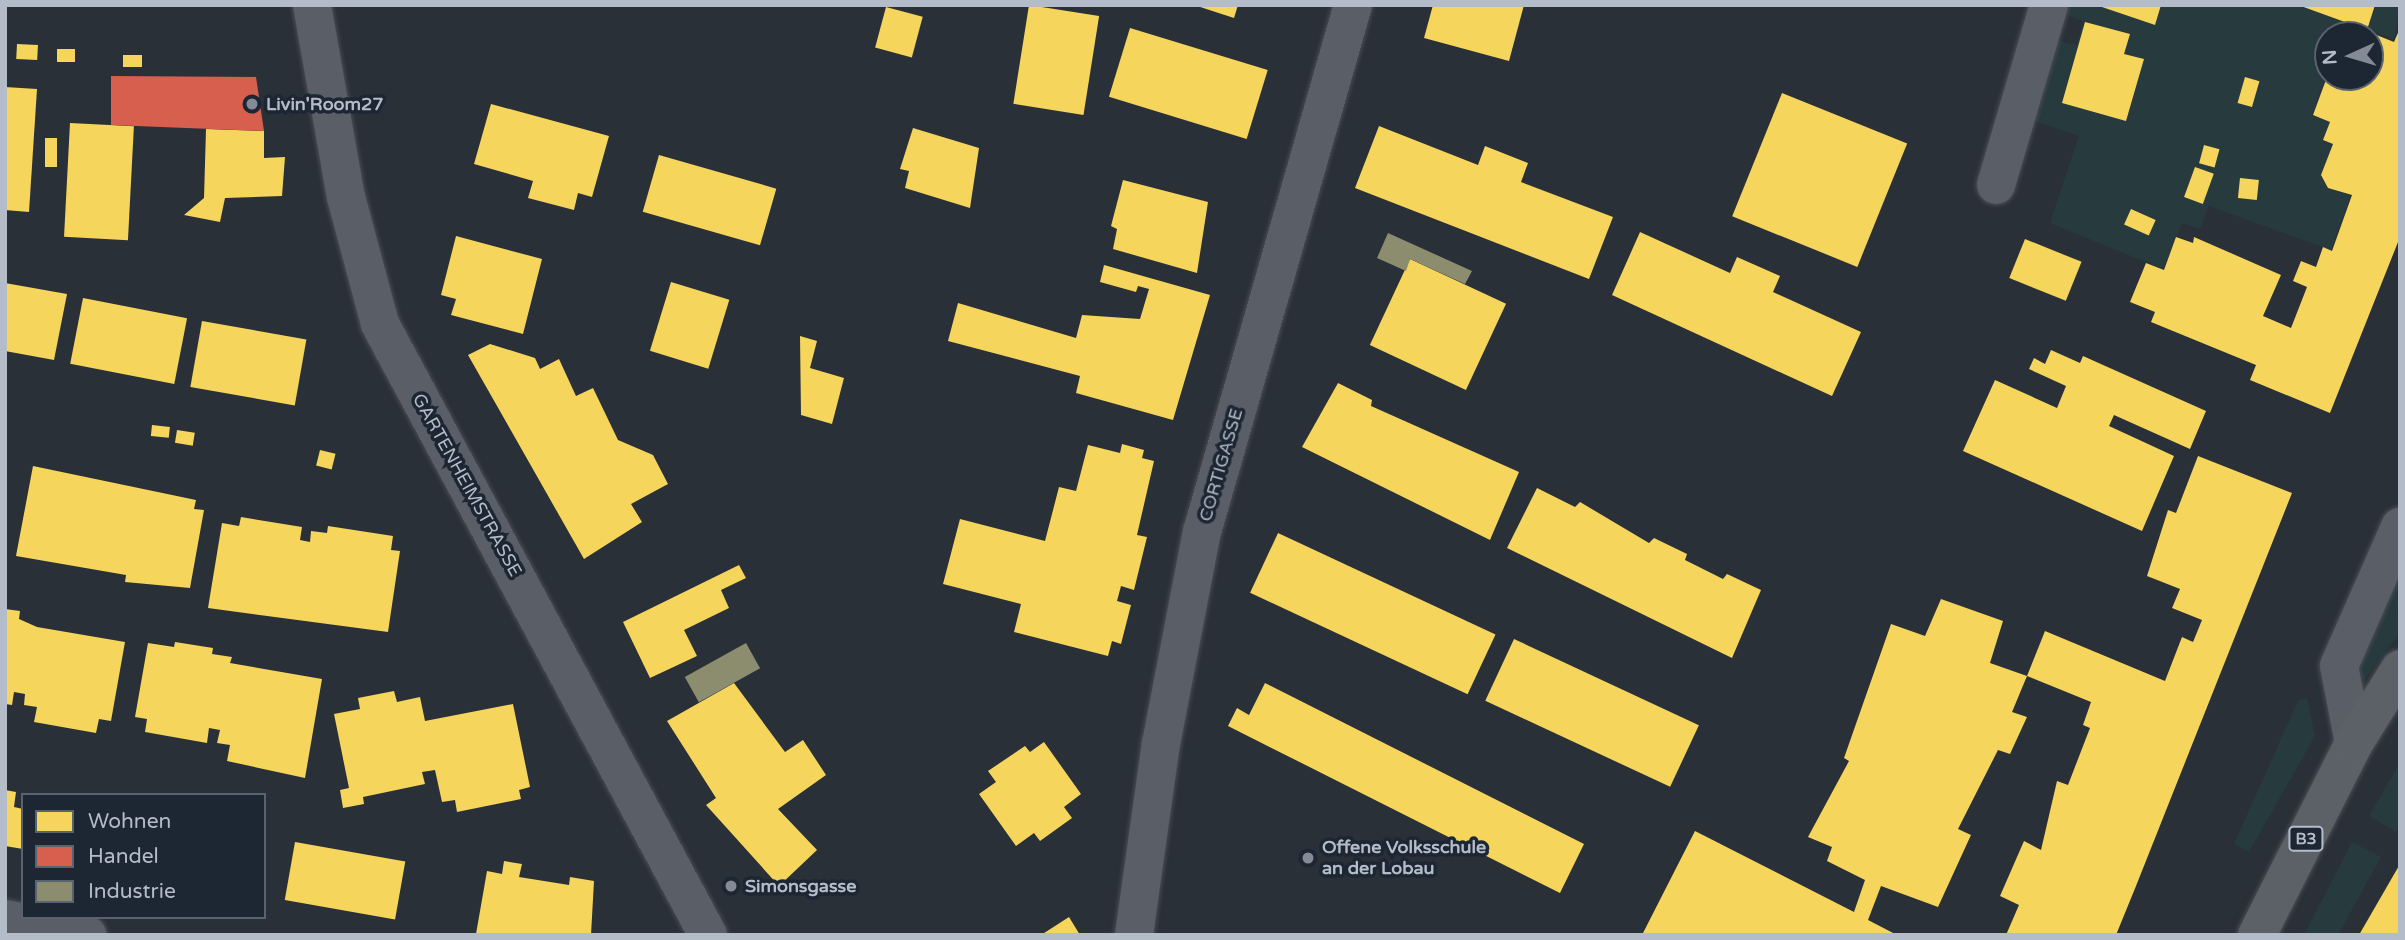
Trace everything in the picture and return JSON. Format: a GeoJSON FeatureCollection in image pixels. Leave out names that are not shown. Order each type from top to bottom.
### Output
{"type":"FeatureCollection","features":[{"type":"Feature","properties":{"kind":"main road","name":"B3"},"geometry":{"type":"LineString","coordinates":[[2257,935],[2354,743],[2400,669]]}},
{"type":"Feature","properties":{"kind":"street","name":"GARTENHEIMSTRASSE"},"geometry":{"type":"LineString","coordinates":[[312,5],[346,197],[380,324],[708,935]]}},
{"type":"Feature","properties":{"kind":"street","name":"CORTIGASSE"},"geometry":{"type":"LineString","coordinates":[[1134,935],[1161,744],[1202,532],[1353,5]]}},
{"type":"Feature","properties":{"kind":"street"},"geometry":{"type":"LineString","coordinates":[[1996,185],[2049,5]]}},
{"type":"Feature","properties":{"kind":"street"},"geometry":{"type":"LineString","coordinates":[[2354,743],[2339,666],[2400,527]]}},
{"type":"Feature","properties":{"kind":"street"},"geometry":{"type":"LineString","coordinates":[[5,919],[87,935]]}},
{"type":"Feature","properties":{"kind":"green space"},"geometry":{"type":"Polygon","coordinates":[[[2064,5],[2400,5],[2394,40],[2384,36],[2384,21],[2314,21],[2314,91],[2321,91],[2312,115],[2330,122],[2323,141],[2333,145],[2321,176],[2328,189],[2351,195],[2331,250],[2209,206],[2200,229],[2182,223],[2163,269],[2050,223],[2079,136],[2032,120],[2053,40],[2077,45],[2083,21],[2061,13],[2064,5]]]}},
{"type":"Feature","properties":{"kind":"green space"},"geometry":{"type":"Polygon","coordinates":[[[2400,561],[2400,633],[2364,680],[2354,674],[2400,561]]]}},
{"type":"Feature","properties":{"kind":"green space"},"geometry":{"type":"Polygon","coordinates":[[[2307,698],[2315,736],[2249,852],[2234,844],[2298,701],[2307,698]]]}},
{"type":"Feature","properties":{"kind":"green space"},"geometry":{"type":"Polygon","coordinates":[[[2400,763],[2400,826],[2396,832],[2369,816],[2400,763]]]}},
{"type":"Feature","properties":{"kind":"green space"},"geometry":{"type":"Polygon","coordinates":[[[2352,842],[2381,857],[2338,935],[2304,935],[2352,842]]]}},
{"type":"Feature","properties":{"kind":"building: Wohnen"},"geometry":{"type":"Polygon","coordinates":[[[1029,5],[1099,16],[1083,115],[1013,104],[1029,5]]]}},
{"type":"Feature","properties":{"kind":"building: Wohnen"},"geometry":{"type":"Polygon","coordinates":[[[1194,5],[1238,5],[1234,18],[1194,5]]]}},
{"type":"Feature","properties":{"kind":"building: Wohnen"},"geometry":{"type":"Polygon","coordinates":[[[1433,5],[1524,5],[1509,61],[1424,38],[1433,5]]]}},
{"type":"Feature","properties":{"kind":"building: Wohnen"},"geometry":{"type":"Polygon","coordinates":[[[2096,5],[2161,5],[2155,25],[2096,5]]]}},
{"type":"Feature","properties":{"kind":"building: Wohnen"},"geometry":{"type":"Polygon","coordinates":[[[2298,5],[2375,5],[2370,21],[2342,21],[2298,5]]]}},
{"type":"Feature","properties":{"kind":"building: Wohnen"},"geometry":{"type":"Polygon","coordinates":[[[886,7],[923,17],[912,57],[875,48],[886,7]]]}},
{"type":"Feature","properties":{"kind":"building: Wohnen"},"geometry":{"type":"Polygon","coordinates":[[[2085,22],[2130,34],[2124,54],[2144,59],[2126,121],[2062,103],[2085,22]]]}},
{"type":"Feature","properties":{"kind":"building: Wohnen"},"geometry":{"type":"Polygon","coordinates":[[[1130,28],[1268,70],[1247,139],[1109,97],[1130,28]]]}},
{"type":"Feature","properties":{"kind":"building: Wohnen"},"geometry":{"type":"Polygon","coordinates":[[[2400,28],[2400,237],[2330,413],[2250,380],[2256,365],[2151,322],[2155,312],[2130,302],[2146,263],[2164,270],[2176,237],[2193,243],[2194,237],[2281,275],[2263,316],[2291,328],[2307,287],[2293,281],[2301,261],[2316,267],[2323,247],[2332,251],[2352,195],[2328,188],[2321,175],[2333,144],[2323,140],[2330,122],[2313,115],[2322,91],[2384,91],[2384,38],[2394,42],[2400,28]]]}},
{"type":"Feature","properties":{"kind":"building: Wohnen"},"geometry":{"type":"Polygon","coordinates":[[[17,44],[38,45],[37,60],[16,59],[17,44]]]}},
{"type":"Feature","properties":{"kind":"building: Wohnen"},"geometry":{"type":"Polygon","coordinates":[[[57,49],[75,49],[75,62],[57,62],[57,49]]]}},
{"type":"Feature","properties":{"kind":"building: Wohnen"},"geometry":{"type":"Polygon","coordinates":[[[123,55],[142,55],[142,67],[123,67],[123,55]]]}},
{"type":"Feature","properties":{"kind":"building: Wohnen"},"geometry":{"type":"Polygon","coordinates":[[[2245,77],[2259,81],[2252,107],[2238,103],[2245,77]]]}},
{"type":"Feature","properties":{"kind":"building: Wohnen"},"geometry":{"type":"Polygon","coordinates":[[[5,87],[37,89],[29,212],[5,210],[5,87]]]}},
{"type":"Feature","properties":{"kind":"building: Wohnen"},"geometry":{"type":"Polygon","coordinates":[[[1782,93],[1907,144],[1857,267],[1732,216],[1782,93]]]}},
{"type":"Feature","properties":{"kind":"building: Wohnen"},"geometry":{"type":"Polygon","coordinates":[[[491,104],[609,136],[592,197],[578,193],[574,210],[528,198],[533,181],[474,164],[491,104]]]}},
{"type":"Feature","properties":{"kind":"building: Wohnen"},"geometry":{"type":"Polygon","coordinates":[[[70,123],[134,126],[128,240],[64,237],[70,123]]]}},
{"type":"Feature","properties":{"kind":"building: Wohnen"},"geometry":{"type":"Polygon","coordinates":[[[1379,126],[1478,165],[1485,146],[1528,163],[1521,182],[1613,217],[1589,279],[1355,188],[1379,126]]]}},
{"type":"Feature","properties":{"kind":"building: Wohnen"},"geometry":{"type":"Polygon","coordinates":[[[913,128],[979,148],[970,208],[905,188],[909,171],[900,169],[913,128]]]}},
{"type":"Feature","properties":{"kind":"building: Wohnen"},"geometry":{"type":"Polygon","coordinates":[[[206,129],[264,131],[264,158],[285,157],[282,196],[225,198],[220,222],[184,215],[204,198],[206,129]]]}},
{"type":"Feature","properties":{"kind":"building: Wohnen"},"geometry":{"type":"Polygon","coordinates":[[[45,138],[57,138],[57,167],[45,167],[45,138]]]}},
{"type":"Feature","properties":{"kind":"building: Wohnen"},"geometry":{"type":"Polygon","coordinates":[[[2204,145],[2219,149],[2215,167],[2199,163],[2204,145]]]}},
{"type":"Feature","properties":{"kind":"building: Wohnen"},"geometry":{"type":"Polygon","coordinates":[[[659,155],[776,189],[760,245],[643,212],[659,155]]]}},
{"type":"Feature","properties":{"kind":"building: Wohnen"},"geometry":{"type":"Polygon","coordinates":[[[2195,167],[2214,174],[2203,204],[2184,197],[2195,167]]]}},
{"type":"Feature","properties":{"kind":"building: Wohnen"},"geometry":{"type":"Polygon","coordinates":[[[2240,178],[2259,180],[2257,200],[2238,198],[2240,178]]]}},
{"type":"Feature","properties":{"kind":"building: Wohnen"},"geometry":{"type":"Polygon","coordinates":[[[1123,180],[1208,202],[1197,273],[1113,249],[1117,229],[1111,226],[1123,180]]]}},
{"type":"Feature","properties":{"kind":"building: Wohnen"},"geometry":{"type":"Polygon","coordinates":[[[2131,209],[2156,220],[2149,236],[2124,225],[2131,209]]]}},
{"type":"Feature","properties":{"kind":"building: Wohnen"},"geometry":{"type":"Polygon","coordinates":[[[1640,232],[1730,273],[1737,257],[1780,276],[1773,292],[1861,332],[1832,396],[1612,295],[1640,232]]]}},
{"type":"Feature","properties":{"kind":"building: Wohnen"},"geometry":{"type":"Polygon","coordinates":[[[456,236],[542,259],[523,334],[451,315],[456,299],[441,295],[456,236]]]}},
{"type":"Feature","properties":{"kind":"building: Wohnen"},"geometry":{"type":"Polygon","coordinates":[[[2025,239],[2082,262],[2066,301],[2009,278],[2025,239]]]}},
{"type":"Feature","properties":{"kind":"building: Wohnen"},"geometry":{"type":"Polygon","coordinates":[[[1410,259],[1506,304],[1466,390],[1370,345],[1410,259]]]}},
{"type":"Feature","properties":{"kind":"building: Wohnen"},"geometry":{"type":"Polygon","coordinates":[[[1104,265],[1210,295],[1173,420],[1076,393],[1080,376],[948,341],[958,303],[1076,338],[1082,315],[1140,319],[1149,289],[1138,286],[1136,292],[1100,282],[1104,265]]]}},
{"type":"Feature","properties":{"kind":"building: Wohnen"},"geometry":{"type":"Polygon","coordinates":[[[671,282],[729,300],[708,369],[650,351],[671,282]]]}},
{"type":"Feature","properties":{"kind":"building: Wohnen"},"geometry":{"type":"Polygon","coordinates":[[[5,283],[67,294],[54,360],[5,351],[5,283]]]}},
{"type":"Feature","properties":{"kind":"building: Wohnen"},"geometry":{"type":"Polygon","coordinates":[[[83,298],[187,318],[174,384],[70,364],[83,298]]]}},
{"type":"Feature","properties":{"kind":"building: Wohnen"},"geometry":{"type":"Polygon","coordinates":[[[202,321],[306,339],[295,405],[190,387],[202,321]]]}},
{"type":"Feature","properties":{"kind":"building: Wohnen"},"geometry":{"type":"Polygon","coordinates":[[[800,336],[817,341],[810,368],[844,378],[832,424],[801,415],[800,336]]]}},
{"type":"Feature","properties":{"kind":"building: Wohnen"},"geometry":{"type":"Polygon","coordinates":[[[490,344],[535,358],[540,369],[559,359],[576,396],[593,388],[618,440],[653,455],[668,484],[631,504],[642,522],[584,559],[468,355],[490,344]]]}},
{"type":"Feature","properties":{"kind":"building: Wohnen"},"geometry":{"type":"Polygon","coordinates":[[[2051,350],[2080,363],[2083,356],[2206,411],[2190,449],[2114,415],[2109,426],[2174,456],[2142,531],[1963,451],[1995,380],[2057,408],[2066,386],[2029,369],[2034,358],[2045,364],[2051,350]]]}},
{"type":"Feature","properties":{"kind":"building: Wohnen"},"geometry":{"type":"Polygon","coordinates":[[[1338,383],[1372,400],[1371,406],[1519,472],[1490,540],[1302,447],[1338,383]]]}},
{"type":"Feature","properties":{"kind":"building: Wohnen"},"geometry":{"type":"Polygon","coordinates":[[[152,425],[170,427],[169,438],[151,436],[152,425]]]}},
{"type":"Feature","properties":{"kind":"building: Wohnen"},"geometry":{"type":"Polygon","coordinates":[[[177,430],[195,433],[193,446],[175,443],[177,430]]]}},
{"type":"Feature","properties":{"kind":"building: Wohnen"},"geometry":{"type":"Polygon","coordinates":[[[1122,444],[1144,450],[1142,458],[1154,461],[1137,535],[1147,537],[1134,590],[1121,586],[1117,601],[1131,605],[1121,644],[1112,641],[1108,656],[1014,632],[1021,604],[943,584],[960,519],[1045,541],[1059,487],[1076,491],[1088,445],[1120,453],[1122,444]]]}},
{"type":"Feature","properties":{"kind":"building: Wohnen"},"geometry":{"type":"Polygon","coordinates":[[[320,450],[336,454],[332,469],[316,466],[320,450]]]}},
{"type":"Feature","properties":{"kind":"building: Wohnen"},"geometry":{"type":"Polygon","coordinates":[[[2198,456],[2292,493],[2136,886],[2116,935],[2006,935],[2019,905],[2000,896],[2024,841],[2041,850],[2057,781],[2068,785],[2090,728],[2083,725],[2091,702],[2027,676],[2045,631],[2165,681],[2182,637],[2193,642],[2202,620],[2172,608],[2180,589],[2147,576],[2168,510],[2176,513],[2198,456]]]}},
{"type":"Feature","properties":{"kind":"building: Wohnen"},"geometry":{"type":"Polygon","coordinates":[[[33,466],[196,500],[194,509],[204,510],[190,588],[125,582],[126,575],[16,556],[33,466]]]}},
{"type":"Feature","properties":{"kind":"building: Wohnen"},"geometry":{"type":"Polygon","coordinates":[[[1537,488],[1575,507],[1580,502],[1649,543],[1654,538],[1687,554],[1685,560],[1723,579],[1727,574],[1761,590],[1732,658],[1507,548],[1537,488]]]}},
{"type":"Feature","properties":{"kind":"building: Wohnen"},"geometry":{"type":"Polygon","coordinates":[[[241,517],[302,527],[300,540],[310,542],[311,531],[327,533],[328,526],[393,536],[391,550],[400,551],[388,632],[208,608],[222,523],[239,526],[241,517]]]}},
{"type":"Feature","properties":{"kind":"building: Wohnen"},"geometry":{"type":"Polygon","coordinates":[[[1278,533],[1496,634],[1468,694],[1250,593],[1278,533]]]}},
{"type":"Feature","properties":{"kind":"building: Wohnen"},"geometry":{"type":"Polygon","coordinates":[[[739,565],[746,578],[721,590],[729,608],[684,630],[697,656],[650,678],[623,622],[739,565]]]}},
{"type":"Feature","properties":{"kind":"building: Wohnen"},"geometry":{"type":"Polygon","coordinates":[[[1941,599],[2003,621],[1990,663],[2027,676],[2012,712],[2027,717],[2010,754],[1998,750],[1958,829],[1971,835],[1938,907],[1881,886],[1868,920],[1897,935],[1642,935],[1695,831],[1854,912],[1865,880],[1827,861],[1832,847],[1808,837],[1849,761],[1844,758],[1891,624],[1925,636],[1941,599]]]}},
{"type":"Feature","properties":{"kind":"building: Wohnen"},"geometry":{"type":"Polygon","coordinates":[[[5,609],[20,611],[19,619],[37,627],[125,642],[111,721],[99,719],[96,733],[34,722],[37,707],[24,705],[25,694],[14,692],[12,705],[5,704],[5,609]]]}},
{"type":"Feature","properties":{"kind":"building: Wohnen"},"geometry":{"type":"Polygon","coordinates":[[[1514,639],[1699,725],[1670,787],[1485,701],[1514,639]]]}},
{"type":"Feature","properties":{"kind":"building: Wohnen"},"geometry":{"type":"Polygon","coordinates":[[[175,642],[213,648],[212,654],[232,657],[230,663],[322,679],[305,778],[227,761],[230,745],[217,743],[220,730],[209,728],[207,743],[145,732],[147,719],[135,717],[148,643],[174,647],[175,642]]]}},
{"type":"Feature","properties":{"kind":"building: Wohnen"},"geometry":{"type":"Polygon","coordinates":[[[734,683],[785,752],[803,740],[826,775],[778,809],[817,850],[779,886],[706,805],[716,798],[667,721],[734,683]]]}},
{"type":"Feature","properties":{"kind":"building: Wohnen"},"geometry":{"type":"Polygon","coordinates":[[[1265,683],[1584,844],[1560,893],[1228,726],[1237,708],[1249,715],[1265,683]]]}},
{"type":"Feature","properties":{"kind":"building: Wohnen"},"geometry":{"type":"Polygon","coordinates":[[[394,691],[397,702],[420,697],[425,721],[513,704],[530,787],[519,790],[521,799],[457,812],[455,800],[442,802],[435,770],[422,772],[425,784],[363,797],[364,804],[343,808],[340,790],[349,788],[334,714],[360,709],[358,698],[394,691]]]}},
{"type":"Feature","properties":{"kind":"building: Wohnen"},"geometry":{"type":"Polygon","coordinates":[[[1044,742],[1081,794],[1064,807],[1072,818],[1040,841],[1034,833],[1016,846],[979,794],[996,782],[988,771],[1025,746],[1030,752],[1044,742]]]}},
{"type":"Feature","properties":{"kind":"building: Wohnen"},"geometry":{"type":"Polygon","coordinates":[[[5,790],[16,792],[14,807],[21,809],[21,849],[5,846],[5,790]]]}},
{"type":"Feature","properties":{"kind":"building: Wohnen"},"geometry":{"type":"Polygon","coordinates":[[[295,842],[405,861],[395,920],[285,900],[295,842]]]}},
{"type":"Feature","properties":{"kind":"building: Wohnen"},"geometry":{"type":"Polygon","coordinates":[[[504,861],[522,864],[519,877],[569,885],[570,877],[594,881],[591,935],[476,934],[487,871],[502,874],[504,861]]]}},
{"type":"Feature","properties":{"kind":"building: Wohnen"},"geometry":{"type":"Polygon","coordinates":[[[2400,864],[2400,935],[2359,935],[2400,864]]]}},
{"type":"Feature","properties":{"kind":"building: Wohnen"},"geometry":{"type":"Polygon","coordinates":[[[1069,917],[1080,935],[1041,935],[1069,917]]]}},
{"type":"Feature","properties":{"kind":"building: Handel"},"geometry":{"type":"Polygon","coordinates":[[[111,76],[256,77],[264,131],[111,125],[111,76]]]}},
{"type":"Feature","properties":{"kind":"building: Industrie"},"geometry":{"type":"Polygon","coordinates":[[[1388,233],[1472,271],[1465,284],[1410,259],[1406,271],[1377,258],[1388,233]]]}},
{"type":"Feature","properties":{"kind":"building: Industrie"},"geometry":{"type":"Polygon","coordinates":[[[746,643],[760,668],[699,702],[685,677],[746,643]]]}},
{"type":"Feature","properties":{"kind":"place","name":"Livin'Room27"},"geometry":{"type":"Point","coordinates":[252,104]}},
{"type":"Feature","properties":{"kind":"place","name":"Offene Volksschule an der Lobau"},"geometry":{"type":"Point","coordinates":[1308,858]}},
{"type":"Feature","properties":{"kind":"place","name":"Simonsgasse"},"geometry":{"type":"Point","coordinates":[731,886]}}]}
